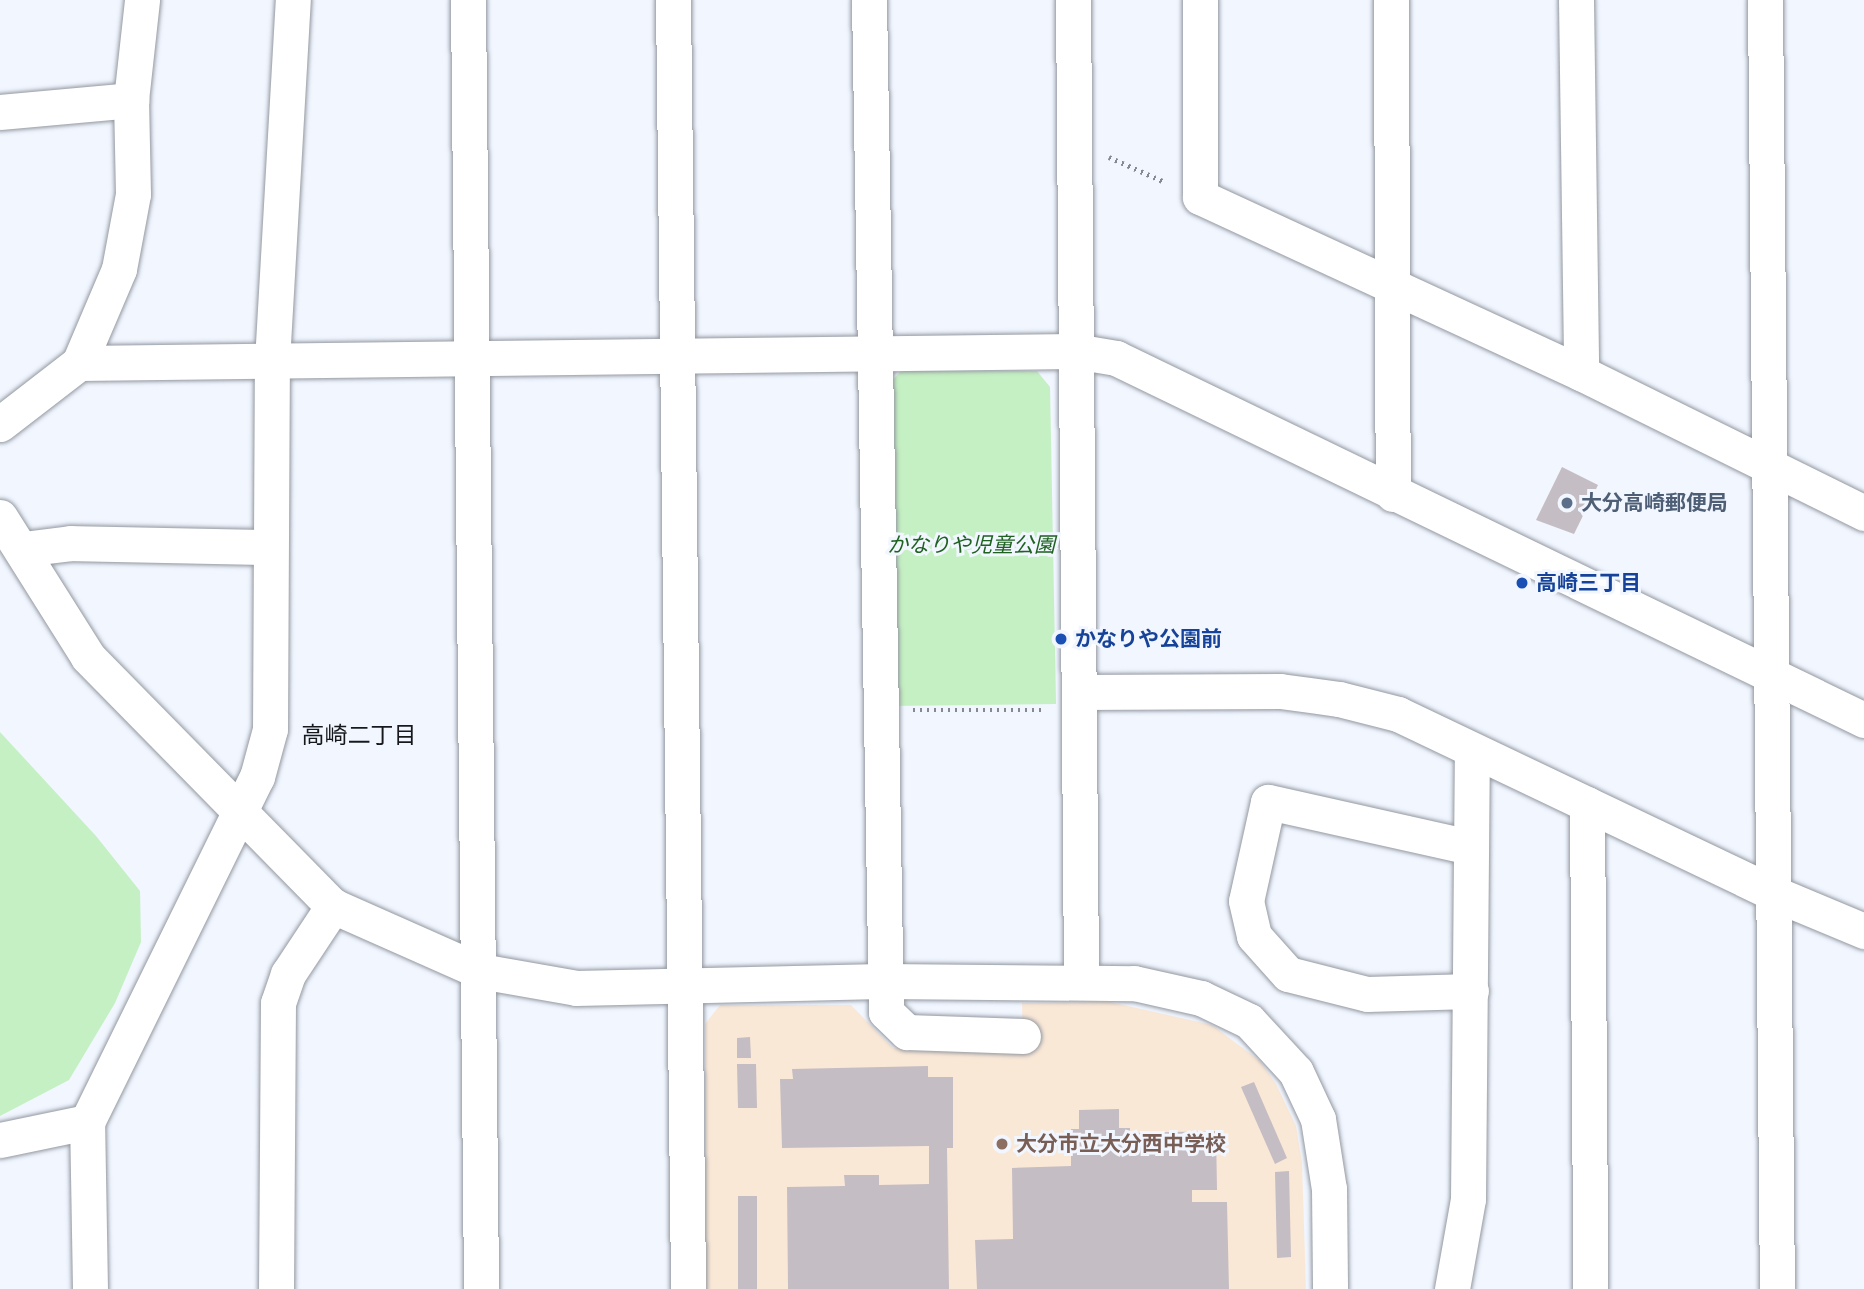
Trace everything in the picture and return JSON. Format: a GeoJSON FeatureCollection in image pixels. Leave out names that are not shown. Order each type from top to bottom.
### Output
{"type":"FeatureCollection","features":[{"type":"Feature","properties":{"kind":"street"},"geometry":{"type":"LineString","coordinates":[[0,424],[79,363],[119,269],[133,194],[131,100],[142,0]]}},
{"type":"Feature","properties":{"kind":"street"},"geometry":{"type":"LineString","coordinates":[[90,1289],[88,1122],[257,777],[270,729],[272,361],[293,0]]}},
{"type":"Feature","properties":{"kind":"street"},"geometry":{"type":"LineString","coordinates":[[468,0],[480,971],[481,1289]]}},
{"type":"Feature","properties":{"kind":"street"},"geometry":{"type":"LineString","coordinates":[[673,0],[688,1289]]}},
{"type":"Feature","properties":{"kind":"street"},"geometry":{"type":"LineString","coordinates":[[869,0],[876,354],[882,981],[886,1012],[907,1032],[1023,1036]]}},
{"type":"Feature","properties":{"kind":"street"},"geometry":{"type":"LineString","coordinates":[[1073,0],[1075,351],[1068,701],[1081,981]]}},
{"type":"Feature","properties":{"kind":"street"},"geometry":{"type":"LineString","coordinates":[[1200,0],[1200,197],[1581,373],[1864,513]]}},
{"type":"Feature","properties":{"kind":"street"},"geometry":{"type":"LineString","coordinates":[[1391,0],[1393,494]]}},
{"type":"Feature","properties":{"kind":"street"},"geometry":{"type":"LineString","coordinates":[[1576,0],[1581,373]]}},
{"type":"Feature","properties":{"kind":"street"},"geometry":{"type":"LineString","coordinates":[[1765,0],[1777,1289]]}},
{"type":"Feature","properties":{"kind":"street"},"geometry":{"type":"LineString","coordinates":[[0,112],[131,100]]}},
{"type":"Feature","properties":{"kind":"street"},"geometry":{"type":"LineString","coordinates":[[79,363],[1075,351],[1116,358],[1772,678],[1864,720]]}},
{"type":"Feature","properties":{"kind":"street"},"geometry":{"type":"LineString","coordinates":[[0,517],[23,549],[88,657],[332,906],[480,971],[576,988],[882,981],[1134,983],[1201,998],[1249,1021],[1284,1057],[1307,1090],[1324,1150],[1330,1289]]}},
{"type":"Feature","properties":{"kind":"street"},"geometry":{"type":"LineString","coordinates":[[23,549],[71,543],[270,547]]}},
{"type":"Feature","properties":{"kind":"street"},"geometry":{"type":"LineString","coordinates":[[1068,701],[1312,694],[1398,714],[1773,893],[1864,931]]}},
{"type":"Feature","properties":{"kind":"street"},"geometry":{"type":"LineString","coordinates":[[1452,1289],[1468,1199],[1472,750]]}},
{"type":"Feature","properties":{"kind":"street"},"geometry":{"type":"LineString","coordinates":[[1471,847],[1268,802],[1246,901],[1254,936],[1288,974],[1367,994],[1471,990]]}},
{"type":"Feature","properties":{"kind":"street"},"geometry":{"type":"LineString","coordinates":[[1587,804],[1590,1289]]}},
{"type":"Feature","properties":{"kind":"street"},"geometry":{"type":"LineString","coordinates":[[276,1289],[278,1003],[288,974],[332,906]]}},
{"type":"Feature","properties":{"kind":"street"},"geometry":{"type":"LineString","coordinates":[[0,1140],[88,1122]]}},
{"type":"Feature","properties":{"kind":"path"},"geometry":{"type":"LineString","coordinates":[[1099,153],[1200,197]]}},
{"type":"Feature","properties":{"kind":"path"},"geometry":{"type":"LineString","coordinates":[[878,710],[1068,701]]}},
{"type":"Feature","properties":{"kind":"shaded area","name":"大分市立大分西中学校"},"geometry":{"type":"Polygon","coordinates":[[[1110,1002],[1212,1025],[1260,1061],[1276,1084],[1296,1126],[1302,1163],[1306,1289],[705,1289],[705,1024],[720,1005],[851,1005],[893,1048],[1023,1051],[1022,1003],[1110,1002]]]}},
{"type":"Feature","properties":{"kind":"green space","name":"かなりや児童公園"},"geometry":{"type":"Polygon","coordinates":[[[902,370],[1037,371],[1050,387],[1056,704],[890,706],[888,385],[902,370]]]}},
{"type":"Feature","properties":{"kind":"green space"},"geometry":{"type":"Polygon","coordinates":[[[0,732],[96,836],[140,891],[141,942],[115,1003],[69,1080],[0,1116],[0,732]]]}},
{"type":"Feature","properties":{"kind":"building","name":"大分高崎郵便局"},"geometry":{"type":"Polygon","coordinates":[[[1562,467],[1598,485],[1574,534],[1536,520],[1562,467]]]}},
{"type":"Feature","properties":{"kind":"building"},"geometry":{"type":"Polygon","coordinates":[[[750,1037],[751,1058],[737,1058],[737,1038],[750,1037]]]}},
{"type":"Feature","properties":{"kind":"building"},"geometry":{"type":"Polygon","coordinates":[[[737,1064],[756,1064],[757,1108],[738,1108],[737,1064]]]}},
{"type":"Feature","properties":{"kind":"building"},"geometry":{"type":"Polygon","coordinates":[[[928,1066],[928,1077],[953,1077],[953,1148],[947,1148],[949,1289],[788,1289],[787,1187],[845,1186],[844,1175],[879,1175],[879,1185],[929,1184],[929,1146],[782,1148],[780,1079],[793,1079],[792,1069],[928,1066]]]}},
{"type":"Feature","properties":{"kind":"building"},"geometry":{"type":"Polygon","coordinates":[[[1254,1082],[1287,1158],[1275,1164],[1241,1087],[1254,1082]]]}},
{"type":"Feature","properties":{"kind":"building"},"geometry":{"type":"Polygon","coordinates":[[[1119,1109],[1119,1128],[1130,1128],[1130,1133],[1216,1131],[1217,1190],[1192,1190],[1192,1202],[1227,1202],[1229,1289],[977,1289],[975,1240],[1013,1239],[1012,1168],[1071,1166],[1071,1129],[1079,1129],[1079,1110],[1119,1109]]]}},
{"type":"Feature","properties":{"kind":"building"},"geometry":{"type":"Polygon","coordinates":[[[1289,1171],[1291,1257],[1277,1258],[1275,1172],[1289,1171]]]}},
{"type":"Feature","properties":{"kind":"building"},"geometry":{"type":"Polygon","coordinates":[[[738,1196],[757,1196],[757,1289],[738,1289],[738,1196]]]}},
{"type":"Feature","properties":{"kind":"place","name":"大分高崎郵便局"},"geometry":{"type":"Point","coordinates":[1567,503]}},
{"type":"Feature","properties":{"kind":"place","name":"高崎三丁目"},"geometry":{"type":"Point","coordinates":[1522,583]}},
{"type":"Feature","properties":{"kind":"place","name":"かなりや公園前"},"geometry":{"type":"Point","coordinates":[1061,639]}},
{"type":"Feature","properties":{"kind":"place","name":"大分市立大分西中学校"},"geometry":{"type":"Point","coordinates":[1002,1144]}},
{"type":"Feature","properties":{"kind":"district","name":"高崎二丁目"},"geometry":{"type":"Point","coordinates":[359,735]}}]}
